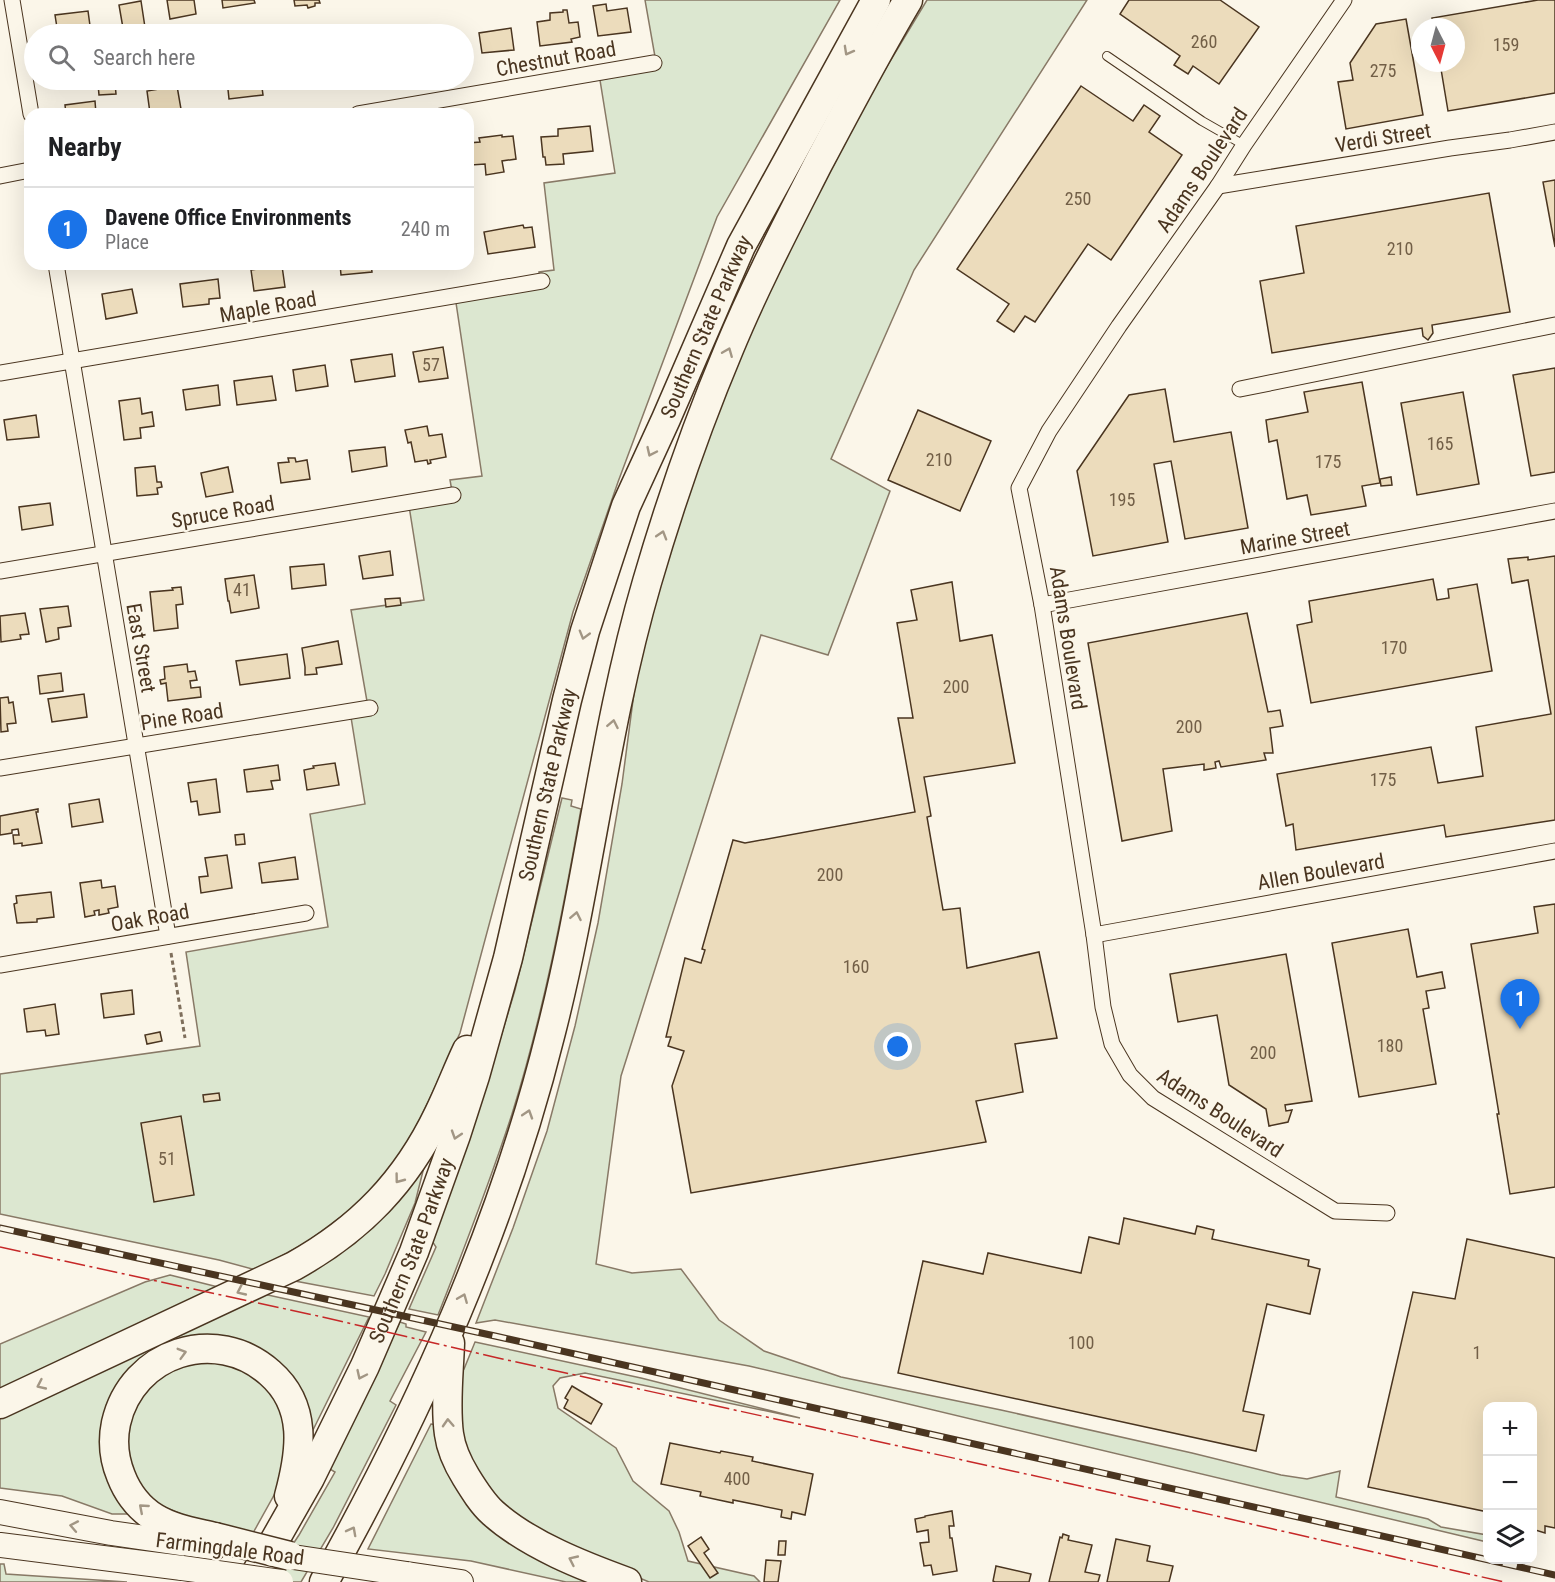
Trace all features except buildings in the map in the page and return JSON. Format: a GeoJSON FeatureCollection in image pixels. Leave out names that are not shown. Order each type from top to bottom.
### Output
{"type":"FeatureCollection","features":[{"type":"Feature","properties":{"kind":"highway","name":"Southern State Parkway"},"geometry":{"type":"LineString","coordinates":[[251,1582],[283,1558],[310,1478],[347,1404],[414,1252],[460,1125],[508,958],[585,631],[626,506],[741,246],[876,0]]}},
{"type":"Feature","properties":{"kind":"highway","name":"Southern State Parkway"},"geometry":{"type":"LineString","coordinates":[[324,1582],[399,1440],[451,1330],[495,1213],[535,1093],[566,973],[631,638],[686,461],[726,356],[757,287],[841,121],[908,0]]}},
{"type":"Feature","properties":{"kind":"highway"},"geometry":{"type":"LineString","coordinates":[[0,1404],[294,1266],[331,1243],[368,1214],[396,1184],[429,1133],[508,958]]}},
{"type":"Feature","properties":{"kind":"highway"},"geometry":{"type":"LineString","coordinates":[[451,1330],[449,1436],[462,1471],[482,1501],[505,1522],[543,1545],[627,1582]]}},
{"type":"Feature","properties":{"kind":"highway"},"geometry":{"type":"LineString","coordinates":[[200,1349],[228,1351],[253,1360],[275,1377],[283,1387],[298,1422],[299,1436],[283,1558],[215,1543],[153,1517],[134,1500],[123,1481],[115,1458],[114,1446],[119,1412],[128,1391],[136,1381],[166,1358],[200,1349]]}},
{"type":"Feature","properties":{"kind":"main road","name":"Farmingdale Road"},"geometry":{"type":"LineString","coordinates":[[0,1512],[111,1533],[215,1543]]}},
{"type":"Feature","properties":{"kind":"main road","name":"Farmingdale Road"},"geometry":{"type":"LineString","coordinates":[[0,1545],[182,1568],[283,1558],[461,1582]]}},
{"type":"Feature","properties":{"kind":"street"},"geometry":{"type":"LineString","coordinates":[[12,0],[24,72]]}},
{"type":"Feature","properties":{"kind":"street","name":"Adams Boulevard"},"geometry":{"type":"LineString","coordinates":[[1344,0],[1049,431],[1019,488],[1042,605],[1094,934],[1103,1007],[1112,1044],[1130,1075],[1153,1098],[1335,1211],[1387,1213]]}},
{"type":"Feature","properties":{"kind":"street","name":"Chestnut Road"},"geometry":{"type":"LineString","coordinates":[[393,108],[654,63]]}},
{"type":"Feature","properties":{"kind":"street"},"geometry":{"type":"LineString","coordinates":[[27,90],[30,108]]}},
{"type":"Feature","properties":{"kind":"street","name":"Verdi Street"},"geometry":{"type":"LineString","coordinates":[[1218,186],[1555,132]]}},
{"type":"Feature","properties":{"kind":"street"},"geometry":{"type":"LineString","coordinates":[[0,176],[24,171]]}},
{"type":"Feature","properties":{"kind":"street","name":"East Street"},"geometry":{"type":"LineString","coordinates":[[57,270],[168,936]]}},
{"type":"Feature","properties":{"kind":"street","name":"Maple Road"},"geometry":{"type":"LineString","coordinates":[[0,373],[542,281]]}},
{"type":"Feature","properties":{"kind":"street"},"geometry":{"type":"LineString","coordinates":[[1240,388],[1555,325]]}},
{"type":"Feature","properties":{"kind":"street","name":"Spruce Road"},"geometry":{"type":"LineString","coordinates":[[0,571],[453,495]]}},
{"type":"Feature","properties":{"kind":"street","name":"Marine Street"},"geometry":{"type":"LineString","coordinates":[[1042,605],[1555,511]]}},
{"type":"Feature","properties":{"kind":"street","name":"Pine Road"},"geometry":{"type":"LineString","coordinates":[[0,768],[370,708]]}},
{"type":"Feature","properties":{"kind":"street","name":"Allen Boulevard"},"geometry":{"type":"LineString","coordinates":[[1094,934],[1555,851]]}},
{"type":"Feature","properties":{"kind":"street","name":"Oak Road"},"geometry":{"type":"LineString","coordinates":[[0,965],[306,913]]}},
{"type":"Feature","properties":{"kind":"lane"},"geometry":{"type":"LineString","coordinates":[[1107,56],[1202,121],[1244,146]]}},
{"type":"Feature","properties":{"kind":"path"},"geometry":{"type":"LineString","coordinates":[[168,936],[185,1038]]}},
{"type":"Feature","properties":{"kind":"green space"},"geometry":{"type":"Polygon","coordinates":[[[645,0],[840,0],[717,217],[618,482],[573,612],[460,1033],[403,1151],[362,1201],[307,1242],[256,1270],[219,1260],[0,1214],[0,1074],[200,1046],[186,952],[328,927],[310,814],[365,804],[350,711],[368,707],[351,610],[424,600],[409,506],[453,497],[450,480],[482,476],[455,296],[540,281],[539,272],[554,270],[544,183],[615,173],[600,80],[657,68],[645,0]]]}},
{"type":"Feature","properties":{"kind":"green space"},"geometry":{"type":"Polygon","coordinates":[[[927,0],[1087,0],[914,270],[831,459],[890,491],[828,655],[761,635],[621,1076],[596,1264],[632,1273],[681,1269],[719,1320],[764,1351],[841,1377],[1001,1410],[1281,1475],[1307,1479],[1340,1471],[1336,1497],[1428,1519],[1441,1527],[1483,1534],[1483,1541],[749,1366],[495,1320],[476,1323],[547,1131],[575,1026],[598,923],[622,784],[637,670],[690,480],[723,394],[782,264],[872,91],[927,0]]]}},
{"type":"Feature","properties":{"kind":"green space"},"geometry":{"type":"Polygon","coordinates":[[[562,798],[572,800],[571,806],[581,809],[551,963],[512,1114],[486,1190],[438,1315],[409,1309],[436,1247],[432,1241],[478,1112],[515,990],[562,798]]]}},
{"type":"Feature","properties":{"kind":"green space"},"geometry":{"type":"Polygon","coordinates":[[[426,1159],[415,1203],[374,1296],[279,1278],[426,1159]]]}},
{"type":"Feature","properties":{"kind":"green space"},"geometry":{"type":"Polygon","coordinates":[[[170,1275],[222,1288],[0,1393],[0,1344],[145,1282],[170,1275]]]}},
{"type":"Feature","properties":{"kind":"green space"},"geometry":{"type":"Polygon","coordinates":[[[254,1292],[369,1317],[309,1438],[278,1366],[165,1347],[137,1362],[118,1385],[128,1514],[112,1514],[62,1496],[0,1488],[0,1412],[254,1292]]]}},
{"type":"Feature","properties":{"kind":"green space"},"geometry":{"type":"Polygon","coordinates":[[[400,1322],[406,1324],[406,1327],[426,1332],[390,1401],[396,1405],[333,1528],[301,1582],[268,1582],[299,1535],[335,1472],[328,1468],[400,1322]]]}},
{"type":"Feature","properties":{"kind":"green space"},"geometry":{"type":"Polygon","coordinates":[[[475,1342],[641,1378],[800,1418],[585,1373],[560,1378],[553,1386],[558,1408],[616,1448],[633,1481],[669,1511],[679,1532],[688,1561],[754,1576],[760,1582],[649,1582],[536,1531],[488,1494],[465,1456],[455,1378],[464,1369],[475,1342]]]}},
{"type":"Feature","properties":{"kind":"green space"},"geometry":{"type":"Polygon","coordinates":[[[214,1355],[278,1390],[292,1447],[278,1488],[253,1533],[198,1521],[157,1504],[130,1481],[124,1417],[158,1369],[214,1355]]]}},
{"type":"Feature","properties":{"kind":"green space"},"geometry":{"type":"Polygon","coordinates":[[[431,1424],[437,1425],[456,1480],[586,1582],[566,1582],[471,1561],[368,1549],[431,1424]]]}},
{"type":"Feature","properties":{"kind":"green space"},"geometry":{"type":"Polygon","coordinates":[[[0,1564],[4,1564],[6,1574],[127,1582],[0,1582],[0,1564]]]}},
{"type":"Feature","properties":{"kind":"railway"},"geometry":{"type":"LineString","coordinates":[[0,1228],[495,1336],[1555,1575]]}},
{"type":"Feature","properties":{"kind":"power"},"geometry":{"type":"LineString","coordinates":[[0,1247],[1199,1512],[1504,1582]]}},
{"type":"Feature","properties":{"kind":"place","name":"Davene Office Environments"},"geometry":{"type":"Point","coordinates":[1520,1029]}}]}
